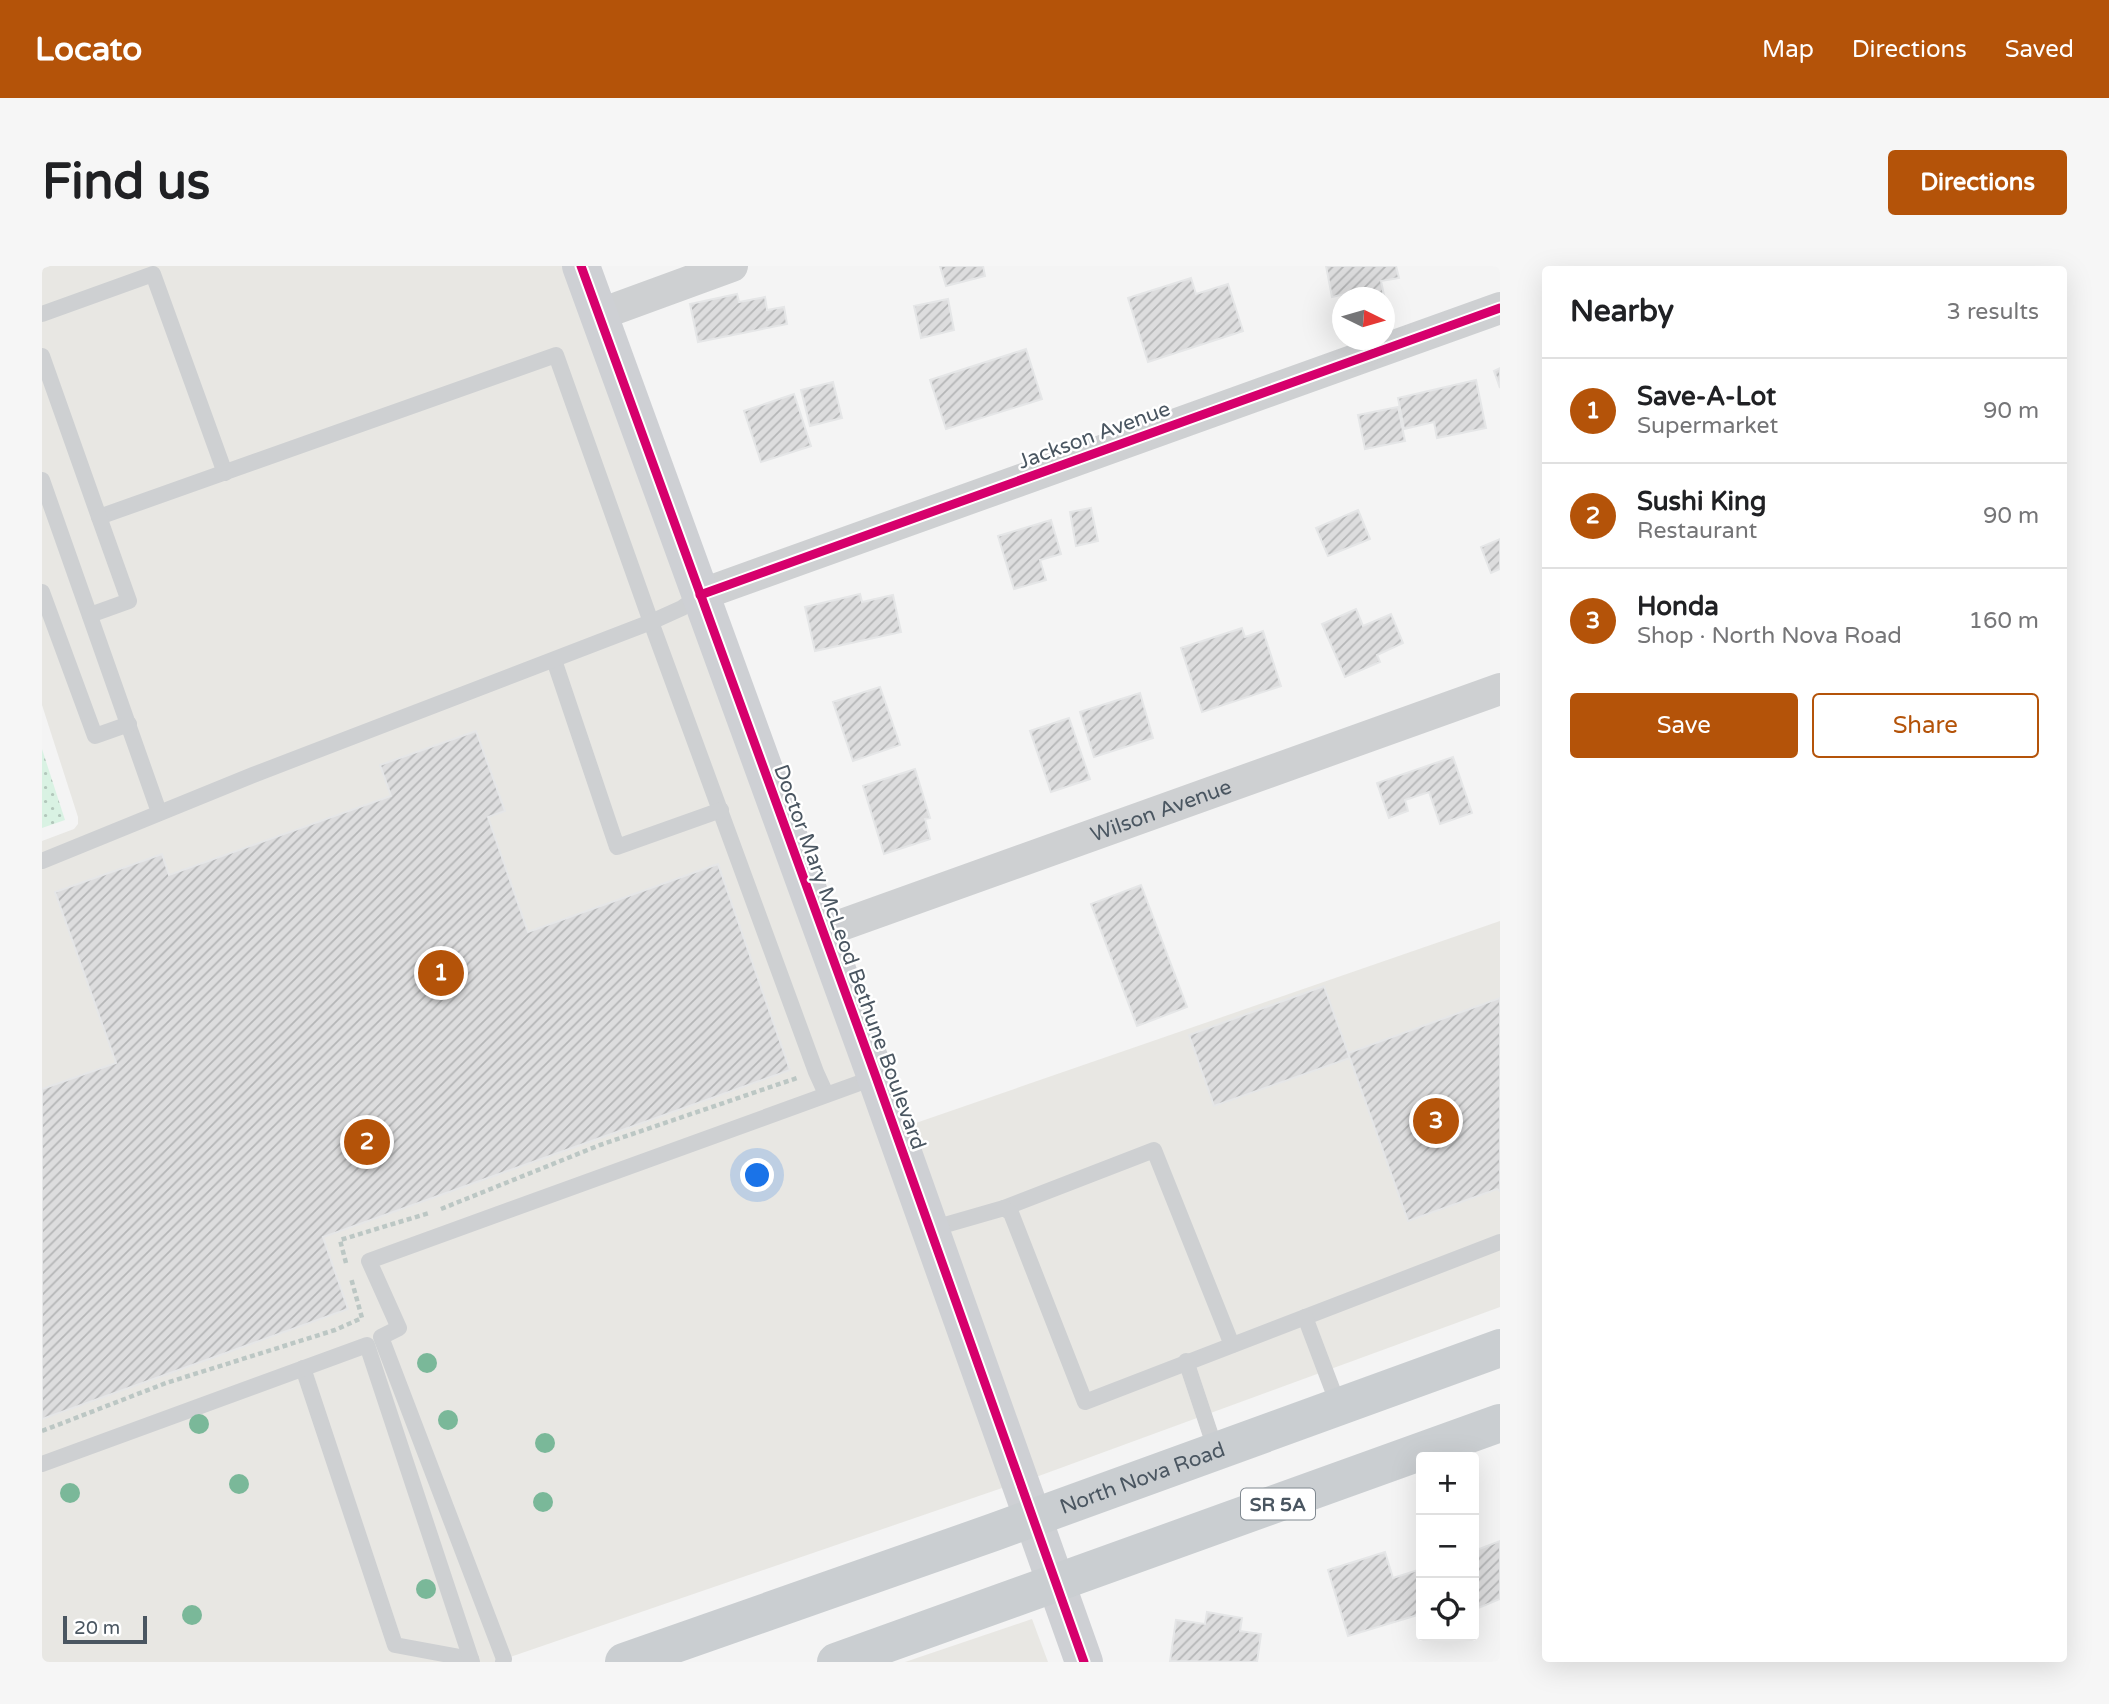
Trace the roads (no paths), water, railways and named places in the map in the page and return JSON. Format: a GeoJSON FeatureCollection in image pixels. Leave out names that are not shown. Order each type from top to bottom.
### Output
{"type":"FeatureCollection","features":[{"type":"Feature","properties":{"kind":"main road","name":"North Nova Road"},"geometry":{"type":"LineString","coordinates":[[624,1662],[1033,1518],[1500,1348]]}},
{"type":"Feature","properties":{"kind":"main road","name":"SR 5A"},"geometry":{"type":"LineString","coordinates":[[839,1662],[1500,1423]]}},
{"type":"Feature","properties":{"kind":"street","name":"Doctor Mary McLeod Bethune Boulevard"},"geometry":{"type":"LineString","coordinates":[[580,266],[931,1229],[1084,1662]]}},
{"type":"Feature","properties":{"kind":"street"},"geometry":{"type":"LineString","coordinates":[[598,315],[732,266]]}},
{"type":"Feature","properties":{"kind":"street","name":"Jackson Avenue"},"geometry":{"type":"LineString","coordinates":[[700,595],[1500,308]]}},
{"type":"Feature","properties":{"kind":"street","name":"Wilson Avenue"},"geometry":{"type":"LineString","coordinates":[[822,932],[1500,689]]}},
{"type":"Feature","properties":{"kind":"lane"},"geometry":{"type":"LineString","coordinates":[[42,314],[153,274],[225,473]]}},
{"type":"Feature","properties":{"kind":"lane"},"geometry":{"type":"LineString","coordinates":[[99,517],[555,355],[826,1094]]}},
{"type":"Feature","properties":{"kind":"lane"},"geometry":{"type":"LineString","coordinates":[[42,356],[130,601],[90,615]]}},
{"type":"Feature","properties":{"kind":"lane"},"geometry":{"type":"LineString","coordinates":[[42,480],[159,812]]}},
{"type":"Feature","properties":{"kind":"lane"},"geometry":{"type":"LineString","coordinates":[[42,592],[95,736],[129,724]]}},
{"type":"Feature","properties":{"kind":"lane"},"geometry":{"type":"LineString","coordinates":[[42,861],[159,812],[651,622],[682,608],[700,595]]}},
{"type":"Feature","properties":{"kind":"lane"},"geometry":{"type":"LineString","coordinates":[[554,660],[617,847],[721,810]]}},
{"type":"Feature","properties":{"kind":"lane"},"geometry":{"type":"LineString","coordinates":[[42,1464],[374,1341],[399,1328],[369,1261],[876,1077]]}},
{"type":"Feature","properties":{"kind":"lane"},"geometry":{"type":"LineString","coordinates":[[931,1229],[1003,1208],[1154,1150],[1232,1345]]}},
{"type":"Feature","properties":{"kind":"lane"},"geometry":{"type":"LineString","coordinates":[[1003,1208],[1011,1213],[1085,1402],[1500,1242]]}},
{"type":"Feature","properties":{"kind":"lane"},"geometry":{"type":"LineString","coordinates":[[1305,1317],[1339,1407]]}},
{"type":"Feature","properties":{"kind":"lane"},"geometry":{"type":"LineString","coordinates":[[303,1368],[395,1645],[472,1660],[374,1341]]}},
{"type":"Feature","properties":{"kind":"lane"},"geometry":{"type":"LineString","coordinates":[[374,1341],[503,1662]]}},
{"type":"Feature","properties":{"kind":"lane"},"geometry":{"type":"LineString","coordinates":[[1186,1362],[1216,1451]]}},
{"type":"Feature","properties":{"kind":"place","name":"Save-A-Lot"},"geometry":{"type":"Point","coordinates":[441,973]}},
{"type":"Feature","properties":{"kind":"place","name":"Honda"},"geometry":{"type":"Point","coordinates":[1436,1121]}},
{"type":"Feature","properties":{"kind":"place","name":"Sushi King"},"geometry":{"type":"Point","coordinates":[367,1142]}}]}
